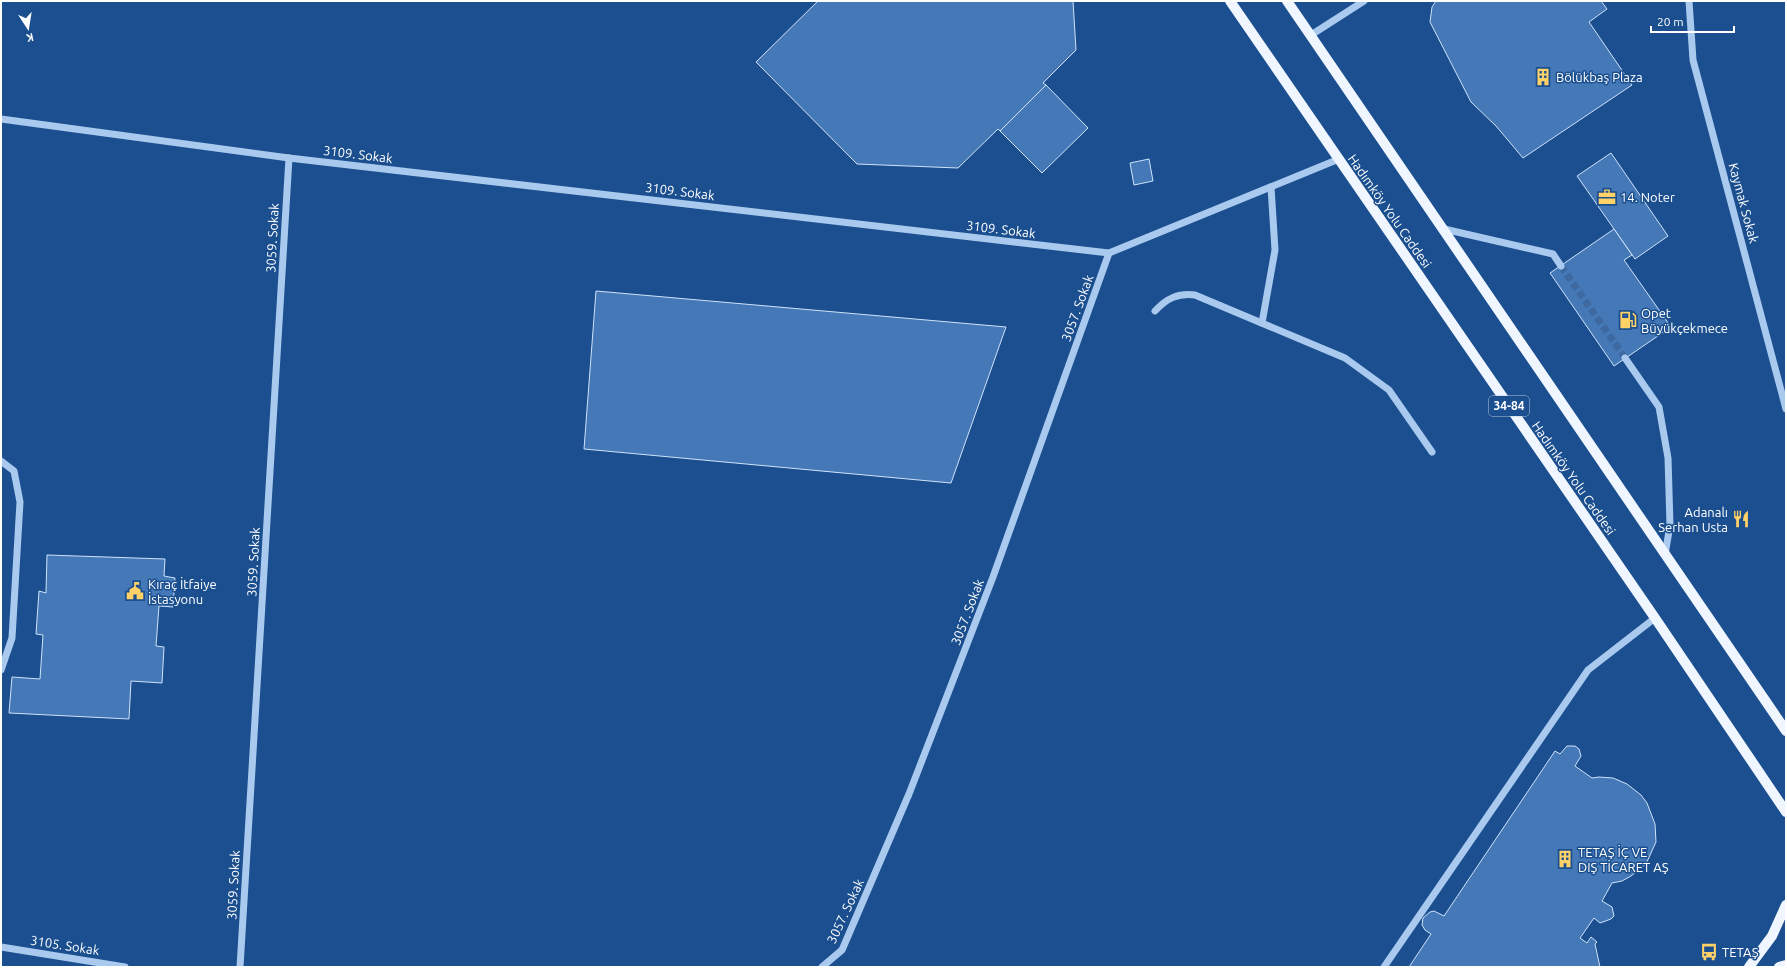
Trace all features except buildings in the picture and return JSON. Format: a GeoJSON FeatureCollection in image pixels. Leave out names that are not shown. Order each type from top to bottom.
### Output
{"type":"FeatureCollection","features":[{"type":"Feature","properties":{"kind":"main road","name":"Hadımköy Yolu Caddesi"},"geometry":{"type":"LineString","coordinates":[[1230,1],[1655,618],[1786,812]]}},
{"type":"Feature","properties":{"kind":"main road"},"geometry":{"type":"LineString","coordinates":[[1287,1],[1786,731]]}},
{"type":"Feature","properties":{"kind":"main road"},"geometry":{"type":"LineString","coordinates":[[1749,967],[1772,936],[1786,905]]}},
{"type":"Feature","properties":{"kind":"main road"},"geometry":{"type":"LineString","coordinates":[[1779,967],[1786,965]]}},
{"type":"Feature","properties":{"kind":"street"},"geometry":{"type":"LineString","coordinates":[[1311,35],[1364,1]]}},
{"type":"Feature","properties":{"kind":"street","name":"Kaymak Sokak"},"geometry":{"type":"LineString","coordinates":[[1689,1],[1693,60],[1786,409]]}},
{"type":"Feature","properties":{"kind":"street","name":"3109. Sokak"},"geometry":{"type":"LineString","coordinates":[[1,119],[289,158],[1109,253],[1339,159]]}},
{"type":"Feature","properties":{"kind":"street","name":"3059. Sokak"},"geometry":{"type":"LineString","coordinates":[[240,967],[289,158]]}},
{"type":"Feature","properties":{"kind":"street"},"geometry":{"type":"LineString","coordinates":[[1262,323],[1275,250],[1271,187]]}},
{"type":"Feature","properties":{"kind":"street"},"geometry":{"type":"LineString","coordinates":[[1444,229],[1553,254],[1561,266]]}},
{"type":"Feature","properties":{"kind":"street","name":"3057. Sokak"},"geometry":{"type":"LineString","coordinates":[[822,967],[842,950],[910,794],[993,577],[1109,253]]}},
{"type":"Feature","properties":{"kind":"street"},"geometry":{"type":"LineString","coordinates":[[1155,311],[1169,298],[1178,295],[1191,294],[1346,358],[1389,390],[1432,452]]}},
{"type":"Feature","properties":{"kind":"street"},"geometry":{"type":"LineString","coordinates":[[1625,358],[1659,407],[1668,466],[1670,525],[1665,556]]}},
{"type":"Feature","properties":{"kind":"street"},"geometry":{"type":"LineString","coordinates":[[1,461],[14,471],[20,502],[12,638],[1,670]]}},
{"type":"Feature","properties":{"kind":"street"},"geometry":{"type":"LineString","coordinates":[[1384,967],[1588,670],[1655,618]]}},
{"type":"Feature","properties":{"kind":"street","name":"3105. Sokak"},"geometry":{"type":"LineString","coordinates":[[1,947],[125,967]]}},
{"type":"Feature","properties":{"kind":"tunnel"},"geometry":{"type":"LineString","coordinates":[[1561,266],[1625,358]]}},
{"type":"Feature","properties":{"kind":"place","name":"Bölükbaş Plaza"},"geometry":{"type":"Point","coordinates":[1543,77]}},
{"type":"Feature","properties":{"kind":"place","name":"14. Noter"},"geometry":{"type":"Point","coordinates":[1607,197]}},
{"type":"Feature","properties":{"kind":"place","name":"Opet Büyükçekmece"},"geometry":{"type":"Point","coordinates":[1628,320]}},
{"type":"Feature","properties":{"kind":"place","name":"Adanalı Serhan Usta"},"geometry":{"type":"Point","coordinates":[1741,519]}},
{"type":"Feature","properties":{"kind":"place","name":"Kıraç İtfaiye İstasyonu"},"geometry":{"type":"Point","coordinates":[135,591]}},
{"type":"Feature","properties":{"kind":"place","name":"TETAŞ İÇ VE DIŞ TİCARET AŞ"},"geometry":{"type":"Point","coordinates":[1565,859]}},
{"type":"Feature","properties":{"kind":"place","name":"TETAŞ"},"geometry":{"type":"Point","coordinates":[1709,952]}}]}
